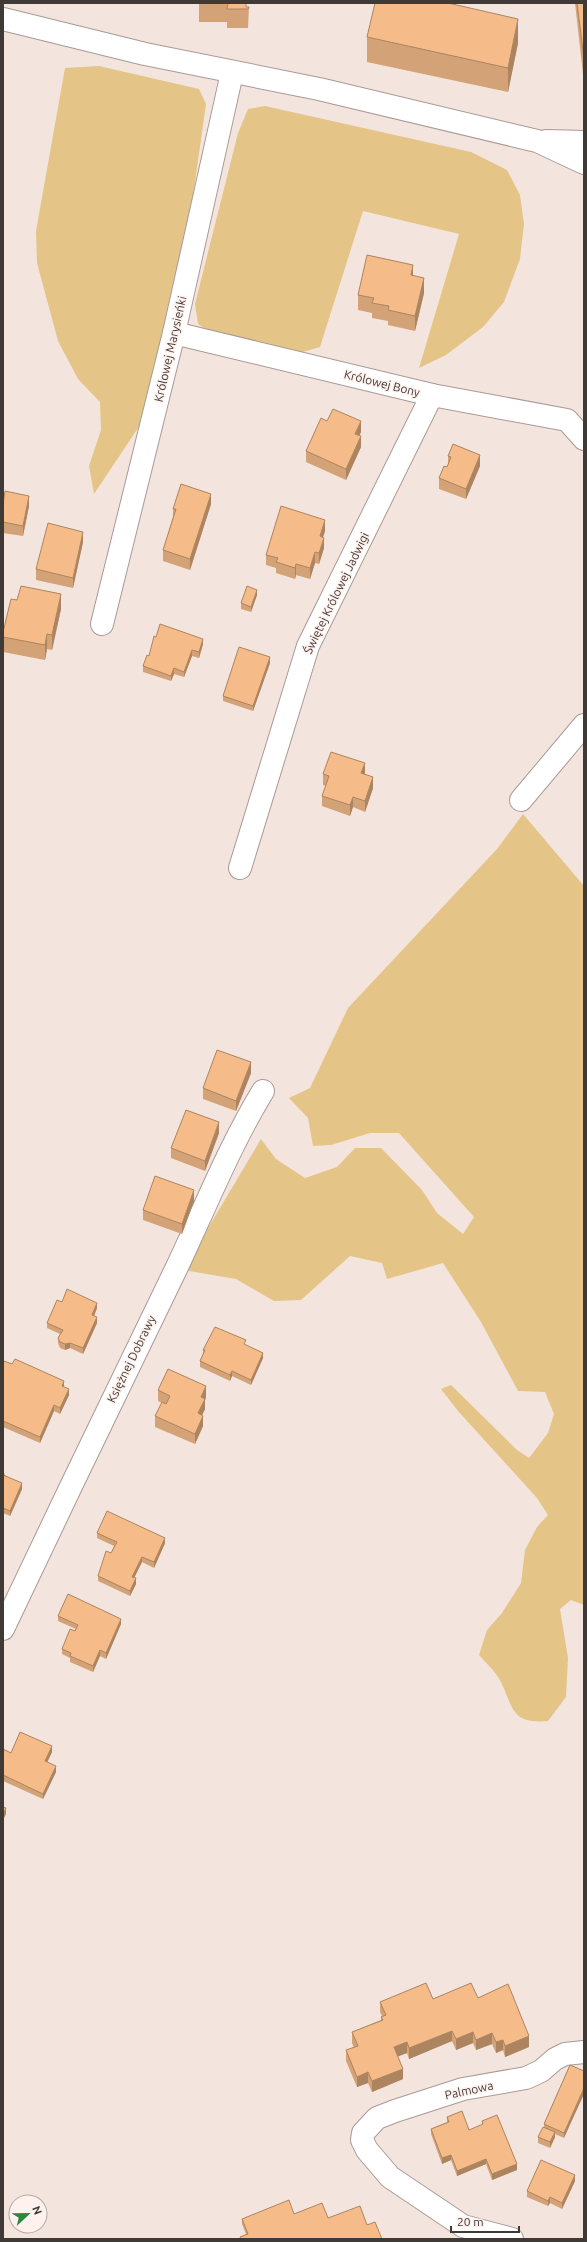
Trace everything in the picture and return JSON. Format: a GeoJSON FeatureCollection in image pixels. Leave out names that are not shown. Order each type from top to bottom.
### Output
{"type":"FeatureCollection","features":[{"type":"Feature","properties":{"kind":"street"},"geometry":{"type":"LineString","coordinates":[[3,19],[232,73],[319,89],[537,141],[584,163]]}},
{"type":"Feature","properties":{"kind":"street","name":"Królowej Marysieńki"},"geometry":{"type":"LineString","coordinates":[[102,624],[174,333],[232,73]]}},
{"type":"Feature","properties":{"kind":"street"},"geometry":{"type":"LineString","coordinates":[[537,141],[584,142]]}},
{"type":"Feature","properties":{"kind":"street","name":"Królowej Bony"},"geometry":{"type":"LineString","coordinates":[[174,333],[432,395],[567,420],[584,439]]}},
{"type":"Feature","properties":{"kind":"street","name":"Świętej Królowej Jadwigi"},"geometry":{"type":"LineString","coordinates":[[240,868],[308,646],[432,395]]}},
{"type":"Feature","properties":{"kind":"street"},"geometry":{"type":"LineString","coordinates":[[521,800],[584,726]]}},
{"type":"Feature","properties":{"kind":"street","name":"Księżnej Dobrawy"},"geometry":{"type":"LineString","coordinates":[[3,1629],[111,1399],[177,1266],[246,1119],[263,1091]]}},
{"type":"Feature","properties":{"kind":"street","name":"Palmowa"},"geometry":{"type":"LineString","coordinates":[[459,2232],[390,2177],[367,2150],[362,2140],[367,2127],[376,2118],[395,2111],[463,2089],[526,2078],[541,2071],[555,2059],[565,2054],[584,2052]]}},
{"type":"Feature","properties":{"kind":"street"},"geometry":{"type":"LineString","coordinates":[[459,2232],[512,2239]]}},
{"type":"Feature","properties":{"kind":"shaded area"},"geometry":{"type":"Polygon","coordinates":[[[99,66],[199,89],[206,104],[176,316],[148,413],[94,494],[89,466],[101,430],[100,402],[78,379],[58,341],[37,263],[36,231],[65,68],[99,66]]]}},
{"type":"Feature","properties":{"kind":"shaded area"},"geometry":{"type":"Polygon","coordinates":[[[265,106],[471,152],[507,170],[520,195],[524,224],[520,259],[504,302],[483,327],[446,355],[419,368],[459,234],[363,211],[320,347],[296,354],[213,334],[198,324],[195,304],[238,133],[248,109],[265,106]]]}},
{"type":"Feature","properties":{"kind":"shaded area"},"geometry":{"type":"Polygon","coordinates":[[[523,814],[584,886],[584,1605],[571,1600],[560,1609],[568,1658],[566,1697],[548,1721],[527,1720],[516,1713],[499,1678],[479,1655],[487,1630],[502,1613],[521,1583],[525,1550],[537,1527],[548,1515],[537,1498],[458,1411],[441,1389],[451,1385],[517,1450],[529,1458],[548,1433],[554,1414],[545,1392],[518,1391],[481,1322],[443,1263],[387,1279],[382,1263],[350,1256],[301,1300],[274,1301],[236,1279],[183,1270],[261,1139],[276,1159],[305,1178],[337,1167],[355,1148],[381,1148],[422,1190],[437,1213],[463,1234],[474,1217],[399,1133],[370,1133],[331,1145],[313,1146],[308,1118],[289,1098],[310,1088],[348,1008],[497,849],[523,814]]]}},
{"type":"Feature","properties":{"kind":"building"},"geometry":{"type":"Polygon","coordinates":[[[228,3],[246,3],[246,7],[249,7],[248,9],[227,9],[228,3]]]}},
{"type":"Feature","properties":{"kind":"building"},"geometry":{"type":"Polygon","coordinates":[[[375,3],[448,3],[518,19],[508,68],[367,37],[375,3]]]}},
{"type":"Feature","properties":{"kind":"building"},"geometry":{"type":"Polygon","coordinates":[[[577,3],[584,3],[584,59],[577,3]]]}},
{"type":"Feature","properties":{"kind":"building"},"geometry":{"type":"Polygon","coordinates":[[[367,255],[413,265],[411,275],[424,278],[415,316],[388,310],[389,306],[372,303],[374,298],[358,295],[367,255]]]}},
{"type":"Feature","properties":{"kind":"building"},"geometry":{"type":"Polygon","coordinates":[[[333,409],[361,421],[355,434],[361,436],[346,469],[306,451],[321,418],[327,421],[333,409]]]}},
{"type":"Feature","properties":{"kind":"building"},"geometry":{"type":"Polygon","coordinates":[[[453,444],[480,455],[466,489],[439,478],[444,466],[447,467],[451,457],[448,456],[453,444]]]}},
{"type":"Feature","properties":{"kind":"building"},"geometry":{"type":"Polygon","coordinates":[[[181,484],[211,494],[190,559],[163,550],[176,509],[173,509],[181,484]]]}},
{"type":"Feature","properties":{"kind":"building"},"geometry":{"type":"Polygon","coordinates":[[[5,491],[29,496],[23,526],[3,522],[5,491]]]}},
{"type":"Feature","properties":{"kind":"building"},"geometry":{"type":"Polygon","coordinates":[[[281,506],[325,520],[320,536],[324,538],[319,553],[315,552],[310,568],[296,564],[295,568],[276,562],[278,558],[266,555],[281,506]]]}},
{"type":"Feature","properties":{"kind":"building"},"geometry":{"type":"Polygon","coordinates":[[[48,523],[83,532],[73,578],[36,569],[48,523]]]}},
{"type":"Feature","properties":{"kind":"building"},"geometry":{"type":"Polygon","coordinates":[[[21,586],[61,594],[52,635],[47,634],[45,645],[3,637],[11,599],[17,600],[21,586]]]}},
{"type":"Feature","properties":{"kind":"building"},"geometry":{"type":"Polygon","coordinates":[[[247,586],[257,590],[251,607],[241,603],[247,586]]]}},
{"type":"Feature","properties":{"kind":"building"},"geometry":{"type":"Polygon","coordinates":[[[160,624],[203,639],[199,652],[192,650],[184,672],[174,668],[171,676],[143,666],[147,655],[149,656],[154,636],[156,637],[160,624]]]}},
{"type":"Feature","properties":{"kind":"building"},"geometry":{"type":"Polygon","coordinates":[[[239,647],[270,657],[253,706],[223,696],[239,647]]]}},
{"type":"Feature","properties":{"kind":"building"},"geometry":{"type":"Polygon","coordinates":[[[331,752],[365,763],[361,773],[373,777],[365,801],[353,797],[350,805],[322,796],[329,776],[323,774],[331,752]]]}},
{"type":"Feature","properties":{"kind":"building"},"geometry":{"type":"Polygon","coordinates":[[[217,1050],[251,1062],[236,1101],[203,1088],[217,1050]]]}},
{"type":"Feature","properties":{"kind":"building"},"geometry":{"type":"Polygon","coordinates":[[[186,1110],[219,1122],[205,1161],[171,1148],[186,1110]]]}},
{"type":"Feature","properties":{"kind":"building"},"geometry":{"type":"Polygon","coordinates":[[[155,1176],[194,1190],[182,1224],[143,1210],[155,1176]]]}},
{"type":"Feature","properties":{"kind":"building"},"geometry":{"type":"Polygon","coordinates":[[[67,1289],[97,1303],[92,1315],[97,1317],[83,1348],[70,1343],[65,1344],[60,1342],[58,1338],[63,1330],[47,1323],[57,1300],[62,1302],[67,1289]]]}},
{"type":"Feature","properties":{"kind":"building"},"geometry":{"type":"Polygon","coordinates":[[[215,1327],[246,1340],[244,1344],[263,1353],[251,1380],[232,1371],[230,1375],[200,1361],[205,1350],[203,1350],[215,1327]]]}},
{"type":"Feature","properties":{"kind":"building"},"geometry":{"type":"Polygon","coordinates":[[[15,1359],[64,1381],[62,1386],[69,1389],[60,1408],[54,1405],[40,1437],[3,1421],[3,1363],[4,1361],[12,1364],[15,1359]]]}},
{"type":"Feature","properties":{"kind":"building"},"geometry":{"type":"Polygon","coordinates":[[[168,1369],[206,1386],[201,1397],[205,1399],[198,1413],[203,1416],[195,1434],[155,1416],[162,1402],[166,1404],[170,1396],[158,1390],[168,1369]]]}},
{"type":"Feature","properties":{"kind":"building"},"geometry":{"type":"Polygon","coordinates":[[[3,1475],[22,1483],[10,1511],[3,1508],[3,1475]]]}},
{"type":"Feature","properties":{"kind":"building"},"geometry":{"type":"Polygon","coordinates":[[[107,1511],[165,1538],[154,1562],[142,1557],[132,1577],[136,1578],[130,1591],[98,1576],[106,1551],[111,1553],[117,1542],[97,1533],[107,1511]]]}},
{"type":"Feature","properties":{"kind":"building"},"geometry":{"type":"Polygon","coordinates":[[[68,1594],[121,1619],[106,1653],[100,1650],[93,1666],[70,1656],[71,1653],[62,1649],[70,1629],[75,1631],[78,1625],[58,1616],[68,1594]]]}},
{"type":"Feature","properties":{"kind":"building"},"geometry":{"type":"Polygon","coordinates":[[[20,1732],[52,1746],[45,1761],[56,1766],[43,1794],[3,1775],[3,1749],[11,1753],[20,1732]]]}},
{"type":"Feature","properties":{"kind":"building"},"geometry":{"type":"Polygon","coordinates":[[[3,1807],[6,1808],[3,1815],[3,1807]]]}},
{"type":"Feature","properties":{"kind":"building"},"geometry":{"type":"Polygon","coordinates":[[[426,1983],[433,1999],[471,1983],[478,1998],[508,1984],[529,2036],[505,2046],[503,2040],[496,2042],[492,2033],[476,2040],[473,2032],[456,2039],[452,2031],[409,2048],[407,2042],[394,2047],[403,2069],[372,2081],[368,2072],[357,2077],[346,2050],[358,2046],[352,2032],[383,2020],[381,2017],[386,2015],[380,2002],[426,1983]]]}},
{"type":"Feature","properties":{"kind":"building"},"geometry":{"type":"Polygon","coordinates":[[[570,2065],[584,2071],[584,2088],[564,2133],[544,2124],[570,2065]]]}},
{"type":"Feature","properties":{"kind":"building"},"geometry":{"type":"Polygon","coordinates":[[[462,2111],[469,2130],[483,2124],[482,2121],[497,2115],[517,2164],[492,2174],[486,2159],[457,2171],[451,2155],[442,2158],[431,2129],[449,2122],[447,2117],[462,2111]]]}},
{"type":"Feature","properties":{"kind":"building"},"geometry":{"type":"Polygon","coordinates":[[[543,2127],[555,2132],[550,2142],[538,2137],[543,2127]]]}},
{"type":"Feature","properties":{"kind":"building"},"geometry":{"type":"Polygon","coordinates":[[[541,2160],[575,2175],[562,2203],[550,2197],[548,2201],[527,2191],[541,2160]]]}},
{"type":"Feature","properties":{"kind":"building"},"geometry":{"type":"Polygon","coordinates":[[[289,2200],[294,2214],[322,2203],[328,2218],[360,2206],[367,2225],[375,2222],[382,2239],[241,2239],[240,2237],[248,2234],[242,2219],[289,2200]]]}}]}
